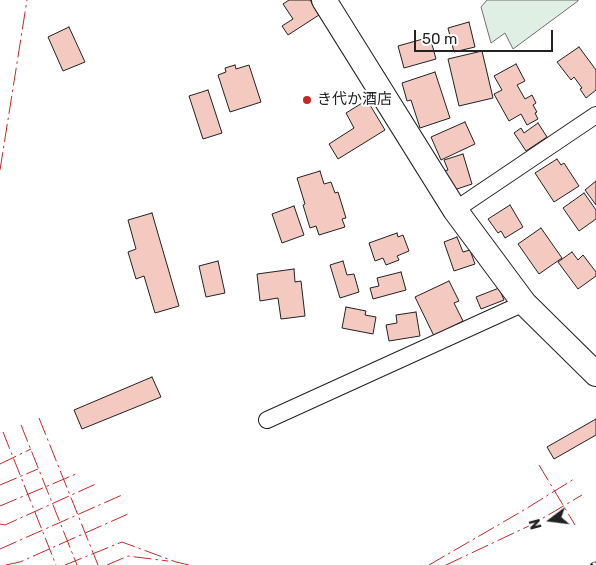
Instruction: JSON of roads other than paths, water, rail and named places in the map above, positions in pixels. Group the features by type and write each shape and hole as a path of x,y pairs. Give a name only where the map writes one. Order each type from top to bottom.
{"street":[{"path":"324,0 455,210 524,303 596,374"},
{"path":"455,210 596,114"},
{"path":"267,420 524,303"}],"place":[{"name":"き代か酒店","path":"307,100"}]}
